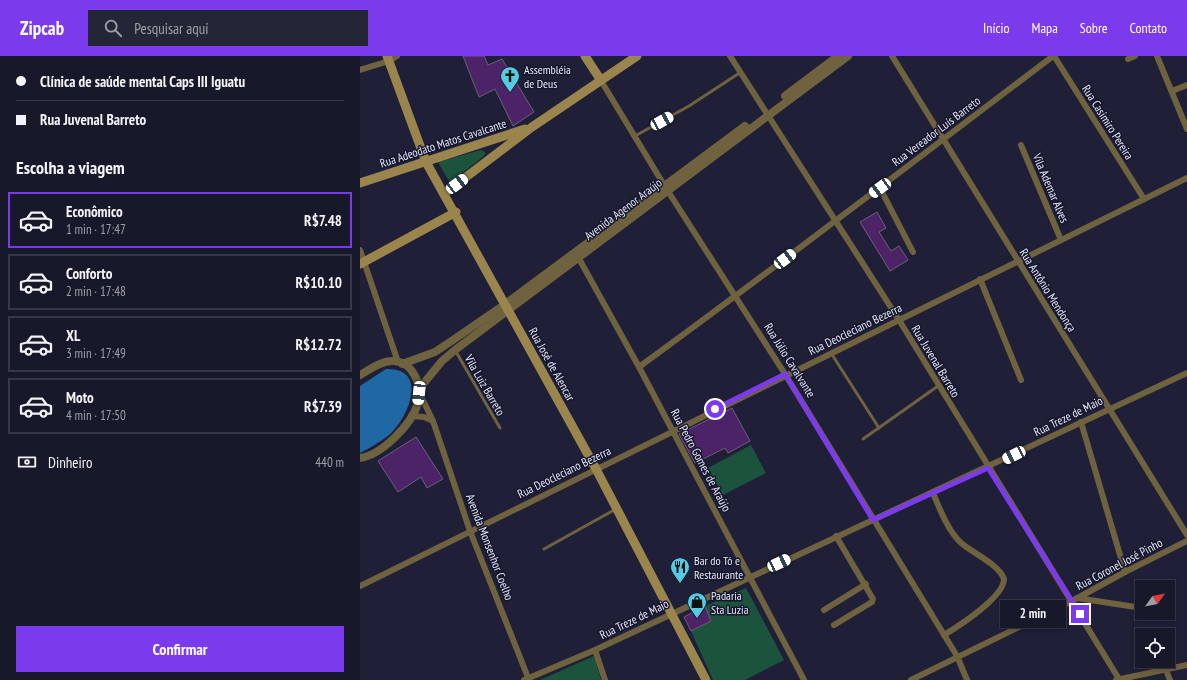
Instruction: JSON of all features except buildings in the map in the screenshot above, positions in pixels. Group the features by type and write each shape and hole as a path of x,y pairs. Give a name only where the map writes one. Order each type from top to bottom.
{"main road":[{"name":"Rua Júlio Cavalvante","path":"585,56 600,79"},
{"name":"Rua Adeodato Matos Cavalcante","path":"445,194 532,127 600,79 637,56"},
{"name":"Rua José de Alencar","path":"388,58 426,162 456,212 506,308 596,469 670,614 706,680"},
{"name":"Rua Adeodato Matos Cavalcante","path":"360,183 532,127"},
{"path":"362,263 456,212"}],"street":[{"path":"360,70 388,58 397,56"},
{"name":"Rua Juvenal Barreto","path":"730,56 834,221 899,320 988,468 1074,600 1117,680"},
{"name":"Avenida Agenor Araújo","path":"766,114 838,56"},
{"name":"Avenida Agenor Araújo","path":"360,458 372,455 392,439 411,416 418,403 419,391 442,361 455,350 506,308 666,188 848,56"},
{"name":"Rua Antônio Mendonça","path":"892,56 944,139 1017,262 1187,535"},
{"name":"Rua Vereador Luís Barreto","path":"639,367 736,296 1054,56"},
{"name":"Rua Casimiro Pereira","path":"1054,56 1144,199"},
{"path":"1128,59 1135,56"},
{"path":"1157,56 1187,129"},
{"name":"Rua Júlio Cavalvante","path":"600,79 666,188 785,374 957,656 967,680"},
{"path":"1172,91 1187,85"},
{"name":"Vila Ademar Alves","path":"1021,145 1061,240"},
{"name":"Rua Deocleciano Bezerra","path":"360,586 785,374 899,320 1187,178"},
{"path":"880,188 913,252"},
{"path":"360,250 362,263 400,363 410,369 414,375 419,391"},
{"name":"Rua Pedro Gomes de Araújo","path":"577,255 639,367 804,680"},
{"path":"980,279 1021,380"},
{"name":"Avenida Agenor Araújo","path":"360,375 383,363 392,361 400,363 435,352 506,308"},
{"name":"Rua Treze de Maio","path":"527,679 595,650 836,536 988,468 1108,409 1187,373"},
{"name":"Avenida Monsenhor Coelho","path":"419,391 433,421 470,531 527,679"},
{"path":"411,416 424,417 433,421"},
{"path":"1081,422 1125,572"},
{"path":"933,493 955,536 966,547 994,566 1001,573 1004,579 999,591 978,612 944,635"},
{"path":"834,626 872,602 872,595 866,584 836,536"},
{"name":"Rua Coronel José Pinho","path":"911,680 957,656 1074,600 1125,572 1187,541"},
{"path":"824,610 866,584"},
{"path":"1074,600 1135,607"},
{"path":"595,650 605,680"},
{"path":"1117,680 1187,665"},
{"path":"1166,670 1170,680"}],"lane":[{"path":"635,136 689,106 740,72"},
{"name":"Vila Luiz Barreto","path":"455,350 500,428"},
{"path":"831,353 879,428"},
{"path":"863,439 938,386"},
{"path":"544,549 616,509"}],"green space":[{"path":"481,150 485,152 485,155 450,183 438,162"},
{"path":"751,445 766,473 723,495 708,468"},
{"path":"746,588 784,660 745,680 713,680 691,631 711,621 705,606"},
{"path":"594,656 601,680 540,680"}],"water":[{"path":"386,369 399,371 407,376 411,385 411,395 408,406 403,417 389,435 360,453 360,386"}],"place":[{"name":"Assembléia de Deus","path":"510,93"},
{"name":"Bar do Tó e Restaurante","path":"680,584"},
{"name":"Padaria Sta Luzia","path":"697,619"}],"route":[{"path":"715,409 785,374 873,520 988,468 1080,614"}]}
